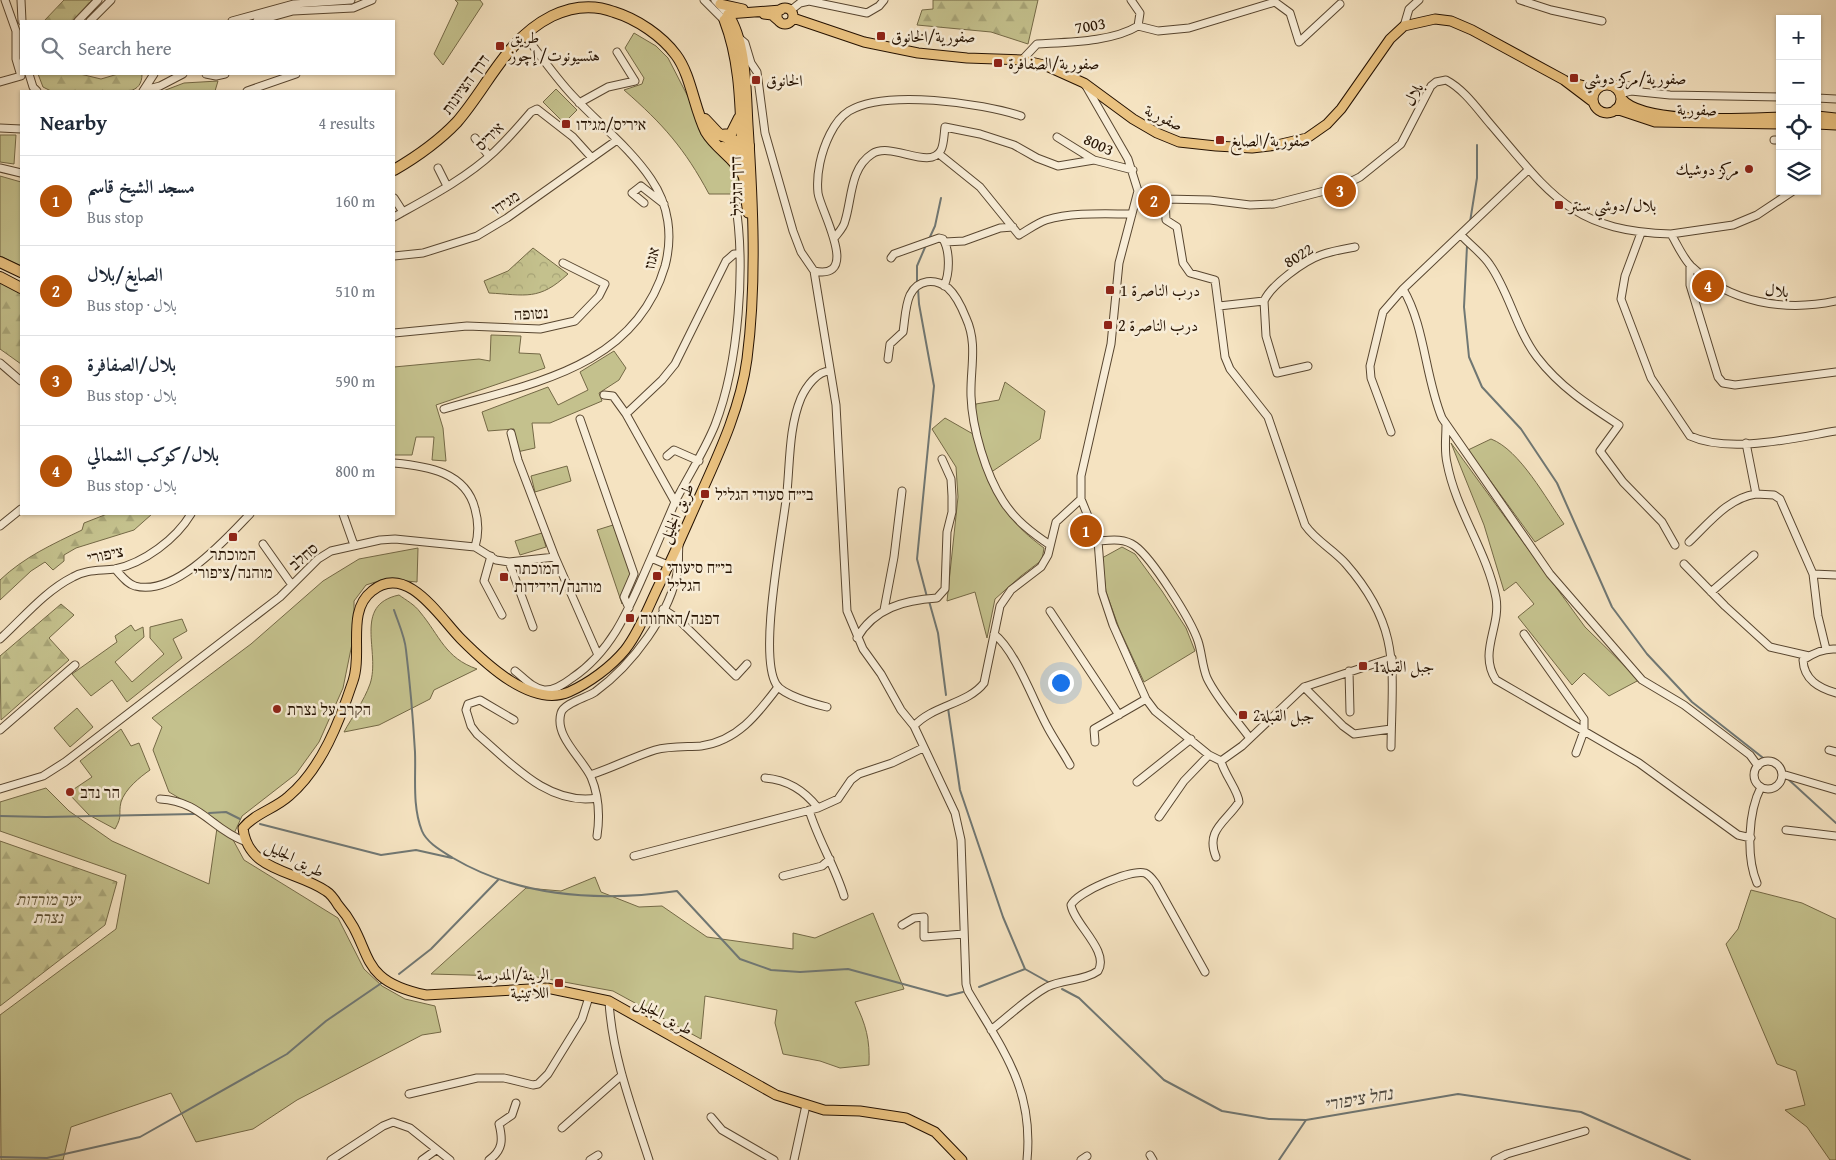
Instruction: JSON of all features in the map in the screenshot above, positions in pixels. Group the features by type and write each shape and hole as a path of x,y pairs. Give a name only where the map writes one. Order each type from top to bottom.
{"highway":[{"name":"דרך הציונות","path":"395,169 429,148 456,122 506,52 524,34 544,20 574,8 585,6 620,14 639,23 675,54 685,69 692,97 709,137"},
{"name":"דרך הציונות","path":"692,97 706,122 720,135 743,147"},
{"path":"720,135 731,134 739,118"},
{"path":"709,137 727,149 743,147"},
{"path":"709,137 733,160 743,175"},
{"path":"0,262 20,272"},
{"path":"0,277 20,287"}],"main road":[{"path":"717,2 752,12 772,14 779,21 788,24 792,14 781,10 752,12 728,18"},
{"path":"779,21 777,16 781,10"},
{"path":"737,34 741,19 752,12"},
{"name":"صفورية","path":"792,14 864,42 918,52 967,58 1022,60 1064,73 1084,83 1133,119 1179,142 1252,148 1277,145 1307,138 1327,124 1341,109 1390,39 1404,26"},
{"name":"דרך הגליל","path":"728,18 737,34 744,68 743,175 751,233"},
{"name":"דרך הגליל","path":"728,18 738,76 739,118 752,200 751,233"},
{"path":"1404,26 1435,19 1452,21 1564,80 1603,112 1616,109 1620,96 1610,86 1597,89 1564,80"},
{"path":"1593,102 1597,89"},
{"name":"صفورية","path":"1620,96 1635,109 1672,116 1776,117"},
{"name":"صفورية","path":"1616,109 1655,122 1776,124"},
{"path":"1821,116 1836,118"},
{"path":"1821,124 1836,125"},
{"name":"طريق الجليل","path":"751,233 753,270 750,329 740,392 727,432 679,542 625,650 593,678 572,691 555,695 538,694 503,676 462,640 422,595 392,582 370,592 362,603 357,623 355,676 340,716 324,749 305,779 291,795 276,806 250,820 243,828 244,841 256,858 327,891 348,916 372,969 385,980 408,991 426,995 547,988 609,1001 776,1095 824,1110 860,1111 906,1118 934,1132 962,1160"}],"street":[{"path":"5,0 16,32 16,59 20,73"},
{"path":"20,0 22,20"},
{"path":"79,20 98,0"},
{"path":"91,20 111,0"},
{"path":"236,20 294,4 351,0"},
{"path":"261,20 293,11 353,8 372,0"},
{"path":"704,0 728,18"},
{"path":"792,14 800,3 809,1 867,13 879,6 884,0"},
{"path":"1131,0 1140,13 1138,26 1158,31 1189,28 1275,2 1290,13 1299,42 1340,4"},
{"path":"1404,26 1409,9 1418,0"},
{"path":"1520,0 1551,10 1602,21"},
{"path":"717,2 728,18"},
{"name":"7003","path":"1022,60 1037,44 1078,42 1119,34 1138,26"},
{"name":"אגוז","path":"444,409 563,372 594,357 622,335 638,318 662,275 669,252 670,230 664,204 652,180 617,140 579,103 524,34"},
{"path":"737,34 745,43 751,63 757,72 765,133 792,231 801,252 814,271 836,404 846,560 846,603 857,638 881,674 901,710 914,726 955,813 961,840 968,991 1013,1067 1020,1086 1028,1130 1027,1160"},
{"path":"579,103 608,88 635,81 617,52"},
{"path":"0,82 25,75"},
{"path":"29,75 33,87 36,90"},
{"path":"144,90 153,75"},
{"path":"146,90 160,86 180,75"},
{"path":"251,90 293,75"},
{"name":"بلال","path":"1138,191 1165,199 1210,200 1258,205 1274,204 1340,187 1360,177 1401,144 1432,86 1441,80 1461,90 1528,170 1554,196 1581,215 1601,223 1641,233 1671,234 1690,265 1714,283 1751,301 1772,306 1805,306 1836,301"},
{"path":"1084,83 1133,170 1138,191 1119,263 1111,344 1081,476 1081,499 1098,541 1102,592 1113,625 1146,698 1155,711 1209,755 1221,761 1224,773 1239,798 1236,806 1213,836 1212,845 1216,857"},
{"path":"1610,86 1622,84 1644,92"},
{"path":"1620,96 1631,91 1670,95 1776,97"},
{"path":"1821,98 1836,99"},
{"path":"814,271 822,273 832,269 836,262 835,238 818,196 817,178 829,134 848,111 870,102 927,99 1021,116"},
{"name":"איריס","path":"395,216 447,186 490,156 531,112 537,109 565,131 592,158"},
{"path":"0,128 20,129"},
{"path":"835,238 845,221 851,190 858,172 870,155 884,150 929,158 938,154 942,149 945,128 980,134 1014,145 1037,158 1058,166 1094,160"},
{"name":"8003","path":"1057,137 1094,160 1133,170"},
{"path":"475,138 490,156"},
{"name":"מגידו","path":"395,256 423,253 477,236 507,218 617,140"},
{"path":"938,154 980,187 1019,235 1045,221 1059,218 1092,214 1132,214"},
{"path":"0,168 20,173"},
{"path":"438,168 447,186"},
{"path":"1391,432 1371,378 1370,366 1383,312 1403,289 1528,170"},
{"path":"644,204 632,193 641,186 664,204"},
{"path":"1671,234 1733,225 1757,214 1787,195"},
{"path":"1165,199 1166,220 1177,227 1183,264 1190,273 1215,280 1225,357 1230,369 1268,417 1305,525 1312,535 1345,562 1366,588 1383,622 1392,658 1394,681 1391,747"},
{"path":"395,200 403,212"},
{"path":"515,671 530,684 542,690 550,690 579,673 598,655 620,628 676,502 716,423 732,366 738,310 739,254 735,200"},
{"path":"891,258 894,254 939,238 945,242 964,242 1000,228 1012,227"},
{"path":"1641,233 1625,276 1621,299 1651,378 1690,436 1700,440 1720,443 1746,443 1836,431"},
{"path":"1461,235 1490,265 1520,328 1536,356 1558,381 1577,398 1619,425 1600,451 1623,482 1662,522 1675,545"},
{"path":"944,286 948,272 945,242"},
{"name":"8022","path":"1264,301 1279,283 1308,262 1321,255 1355,247"},
{"path":"626,414 662,380 675,364 726,261 734,254 739,254"},
{"name":"נטופה","path":"395,333 467,326 540,329 575,321 599,296 605,284 562,263"},
{"path":"1690,265 1690,285 1718,376 1723,383 1734,385 1836,372"},
{"path":"888,359 890,344 900,337 903,332 907,302 911,293 920,284 927,281 949,289 958,301 973,338 971,397 982,454 1003,501 1032,533 1050,545"},
{"path":"1403,289 1414,314 1432,394 1446,425 1550,574 1642,680 1684,705 1750,755 1758,766"},
{"path":"1219,306 1264,301 1266,336 1277,373 1308,366"},
{"path":"0,363 20,380"},
{"path":"827,707 808,702 778,687 772,675 770,642 790,448 796,411 802,396 817,376 830,370"},
{"path":"604,395 612,396 626,414 676,502"},
{"path":"580,419 634,574 624,597 629,608"},
{"path":"1446,425 1445,451 1448,470 1461,510 1482,553 1496,599 1496,612 1489,646 1488,663 1491,673 1501,685 1584,730 1639,763 1738,835 1751,838"},
{"path":"511,433 518,460 555,557 598,655"},
{"path":"1746,443 1756,494"},
{"path":"666,456 674,450 698,461"},
{"path":"857,638 870,619 884,610 912,600 937,598 945,589 947,532 952,512 952,496 951,479 942,459"},
{"path":"395,463 416,465 445,472 457,480 467,491 474,504 479,521 478,538 475,547"},
{"path":"884,610 894,557 902,492"},
{"path":"1689,542 1731,502 1744,495 1774,495 1780,499 1813,574 1818,616 1826,649"},
{"path":"914,726 926,716 982,686 986,679 1000,606 1004,598 1011,590 1041,567 1048,554 1056,522 1081,499"},
{"path":"0,526 20,510"},
{"name":"ציפורי","path":"0,639 62,584 90,570 115,569 146,556 167,542 190,515"},
{"path":"115,569 135,586 146,587 169,581 205,560 249,515"},
{"path":"343,515 354,545"},
{"name":"סחלב","path":"0,789 31,781 53,771 280,597 324,554 354,545 395,539 475,547 496,560 509,562 555,557"},
{"path":"1098,541 1114,540 1126,542 1144,554 1187,615 1198,641 1207,677 1214,690 1249,737"},
{"path":"597,836 599,822 597,798 590,775 562,730 560,716 562,711 595,692 630,662 638,652 663,609 678,568 679,542"},
{"path":"263,544 292,584"},
{"path":"1711,592 1754,555"},
{"path":"491,556 484,581 502,615"},
{"path":"651,558 668,566"},
{"path":"509,562 533,628"},
{"path":"1684,564 1770,647 1809,656"},
{"path":"1813,574 1836,575"},
{"path":"663,609 678,619 736,676 747,664"},
{"path":"1050,612 1119,715"},
{"path":"994,634 1006,646 1070,765"},
{"path":"1524,634 1584,719 1584,730 1576,753"},
{"path":"1836,649 1826,649 1803,660 1808,677 1816,686 1836,693"},
{"path":"1221,761 1242,746 1249,737 1304,687 1392,658"},
{"path":"0,730 75,664"},
{"path":"1349,671 1350,712"},
{"path":"590,775 614,768 656,750 702,746 728,738 749,722 778,687"},
{"path":"1304,687 1343,726 1354,734 1391,729"},
{"path":"1095,742 1094,729 1146,698"},
{"path":"514,720 480,700 468,704 466,710 471,726 478,734 544,789 566,797 597,798"},
{"path":"1137,782 1191,739"},
{"path":"634,856 818,808 838,799 851,780 859,774 892,763 923,748"},
{"path":"1159,817 1184,782 1209,755"},
{"path":"1782,774 1777,786 1770,789 1761,787 1755,780 1755,770 1758,766 1772,762 1777,765 1782,774 1836,790"},
{"path":"765,778 782,780 791,784 808,797 818,808"},
{"path":"1757,883 1753,874 1751,838 1753,812 1761,787"},
{"path":"160,800 176,800 183,803 222,827 232,836 244,841"},
{"path":"809,810 819,839 830,859 844,896"},
{"path":"1786,830 1836,836"},
{"path":"784,876 822,866 830,859"},
{"path":"991,1030 1046,988 1057,982 1087,976 1098,971 1101,963 1097,950 1072,910 1071,905 1073,901 1092,889 1136,874 1144,873 1156,884 1205,972"},
{"path":"902,925 914,918 924,917 924,937 964,934"},
{"path":"409,1094 478,1078 504,1078 533,1085 538,1084 548,1074 582,1019 590,997"},
{"path":"609,1001 610,1027 622,1075 648,1160"},
{"path":"562,1128 622,1075"},
{"path":"489,1160 496,1154 502,1144 499,1124 512,1115 516,1103"},
{"path":"794,1160 806,1105"},
{"path":"712,1117 722,1130 774,1160"},
{"path":"331,1160 383,1126 393,1122 410,1128 450,1160"},
{"path":"1496,1160 1507,1154 1585,1131"},
{"path":"422,1160 436,1150"},
{"path":"590,1160 598,1155"}],"green space":[{"path":"64,0 92,0 73,20 45,20"},
{"path":"455,0 480,0 483,4 443,65 434,54 458,3"},
{"path":"933,0 1038,0 1028,44 991,32 917,25 922,10 933,9"},
{"path":"634,33 656,46 668,58 699,118 737,170 741,194 709,194 682,150 662,126 624,90 642,84 644,78 625,48"},
{"path":"38,75 84,75 101,79 115,75 142,75 139,86 132,90 49,90 43,87"},
{"path":"218,81 215,90 166,90 184,83"},
{"path":"556,89 577,110 564,123 543,102"},
{"path":"0,135 16,135 14,164 0,162"},
{"path":"0,176 20,182 20,266 0,256"},
{"path":"533,248 568,274 549,289 532,294 489,293 484,281 508,271"},
{"path":"0,282 20,292 20,363 0,349"},
{"path":"491,335 521,336 519,353 540,354 545,368 436,405 443,428 446,461 432,460 434,437 416,437 412,455 395,455 395,367 479,359 490,361"},
{"path":"614,351 626,368 619,380 599,393 602,401 550,423 532,423 535,448 517,452 514,429 488,431 482,412 548,387 558,405 588,390 580,372"},
{"path":"1005,382 1045,411 1040,439 987,475 998,498 1010,516 1024,532 1044,548 1042,560 995,599 987,638 975,592 947,601 958,497 956,467 932,429 945,418 973,434 976,404 999,400"},
{"path":"1491,439 1512,453 1522,464 1564,524 1535,542 1468,450"},
{"path":"1451,443 1585,627 1639,680 1609,696 1584,673 1572,685 1518,617 1534,604 1516,582 1504,591 1484,525"},
{"path":"567,466 571,481 535,492 531,476"},
{"path":"104,515 151,515 134,530 76,548 64,555 64,561 53,570 45,562 31,571 0,600 0,580 19,564 60,540 82,530 84,523"},
{"path":"613,525 634,580 622,604 597,530"},
{"path":"542,533 546,547 520,555 515,541"},
{"path":"1122,547 1135,554 1162,591 1186,628 1195,651 1144,682 1119,628 1106,592 1102,558"},
{"path":"418,548 417,582 385,579 366,585 354,601 354,634 343,688 319,742 296,774 242,816 232,838 244,860 338,918 364,969 382,986 405,999 435,1006 441,1032 422,1035 297,1100 253,1129 196,1142 171,1093 71,1127 63,1160 1,1160 0,1015 116,929 126,875 0,831 0,802 46,788 69,811 112,841 209,884 218,821 169,792 153,750 162,727 152,718 251,644 323,581 359,559"},
{"path":"399,595 418,609 444,645 457,659 477,669 434,690 430,699 379,725 344,732 370,684 373,658 371,631 372,619 376,609 385,600"},
{"path":"61,604 74,615 49,638 69,660 1,720 0,656"},
{"path":"182,619 187,631 173,639 182,658 127,702 112,680 91,696 72,674 117,642 115,636 131,625 135,631 143,627 144,637 115,662 132,682 164,654 150,638 150,627"},
{"path":"77,708 93,727 70,747 54,728"},
{"path":"121,729 131,746 139,743 150,770 133,784 123,797 119,821 115,829 89,815 68,793 92,777 80,761"},
{"name":"יער מורדות נצרת","path":"0,841 117,882 105,925 0,1006"},
{"path":"595,877 601,892 639,907 662,906 707,937 793,949 793,933 815,938 873,913 904,989 855,1002 866,1032 869,1047 869,1065 840,1068 820,1061 783,1054 775,1023 777,1010 705,996 701,1039 613,991 537,977 431,974 526,888 561,891"},
{"path":"1751,890 1802,903 1836,919 1836,1160 1830,1160 1807,1127 1785,1110 1805,1105 1796,1071 1777,1064 1726,944 1738,929"}],"waterway":[{"path":"1470,222 1477,178 1477,145"},
{"path":"929,239 935,226 941,198"},
{"path":"917,283 917,266 926,245"},
{"path":"1467,246 1464,307 1469,357 1482,387 1521,429 1557,483 1612,607 1647,654 1692,702 1781,772"},
{"path":"918,288 919,304 934,386 917,559 927,597"},
{"path":"929,601 938,633 946,695"},
{"path":"394,610 404,640 407,662 414,739 417,812 424,835 440,850 479,871 506,882 533,889 590,896 619,896 677,891 740,959 771,970 800,972 848,969 947,996 963,992"},
{"path":"948,708 960,790 1003,917 1025,969 1050,983"},
{"path":"1788,779 1836,823"},
{"path":"209,813 226,812 240,819"},
{"path":"0,816 194,814"},
{"path":"260,824 381,855 416,850 452,858"},
{"path":"399,974 431,949 498,880"},
{"path":"979,987 1025,969"},
{"path":"0,1157 47,1158 140,1137 287,1054 326,1021 383,982"},
{"name":"נחל ציפורי","path":"1062,989 1079,998 1164,1080 1222,1111 1269,1119 1306,1120 1458,1094 1581,1112 1690,1160"},
{"path":"1279,1160 1306,1120"}],"place":[{"name":"صفورية/الخانوق","path":"881,36"},
{"name":"طريق هتسيونوت/ إچوز","path":"500,46"},
{"name":"صفورية/الصفافرة","path":"998,63"},
{"name":"صفورية/مركز دوشي","path":"1574,78"},
{"name":"الخانوق","path":"756,80"},
{"name":"איריס/מגידו","path":"566,124"},
{"name":"صفورية/الصايغ","path":"1220,140"},
{"name":"مركز دوشيك","path":"1749,169"},
{"name":"بلال/الصفافرة","path":"1340,191"},
{"name":"الصايغ/بلال","path":"1154,201"},
{"name":"بلال/دوشي سنتر","path":"1559,205"},
{"name":"بلال/كوكب الشمالي","path":"1708,286"},
{"name":"درب الناصرة 1","path":"1110,290"},
{"name":"درب الناصرة 2","path":"1108,325"},
{"name":"בי״ח סעודי הגליל","path":"705,494"},
{"name":"مسجد الشيخ قاسم","path":"1086,531"},
{"name":"המוכתר מוהנה/ציפורי","path":"233,537"},
{"name":"בי״ח סיעודי הגליל","path":"657,576"},
{"name":"המוכתר מוהנה/הידידות","path":"504,577"},
{"name":"דפנה/האחווה","path":"630,618"},
{"name":"جبل القبلة1","path":"1363,666"},
{"name":"הקרב על נצרת","path":"277,709"},
{"name":"جبل القبلة2","path":"1243,715"},
{"name":"הר נדב","path":"70,792"},
{"name":"الرينة/المدرسة اللاتينية","path":"559,983"}]}
